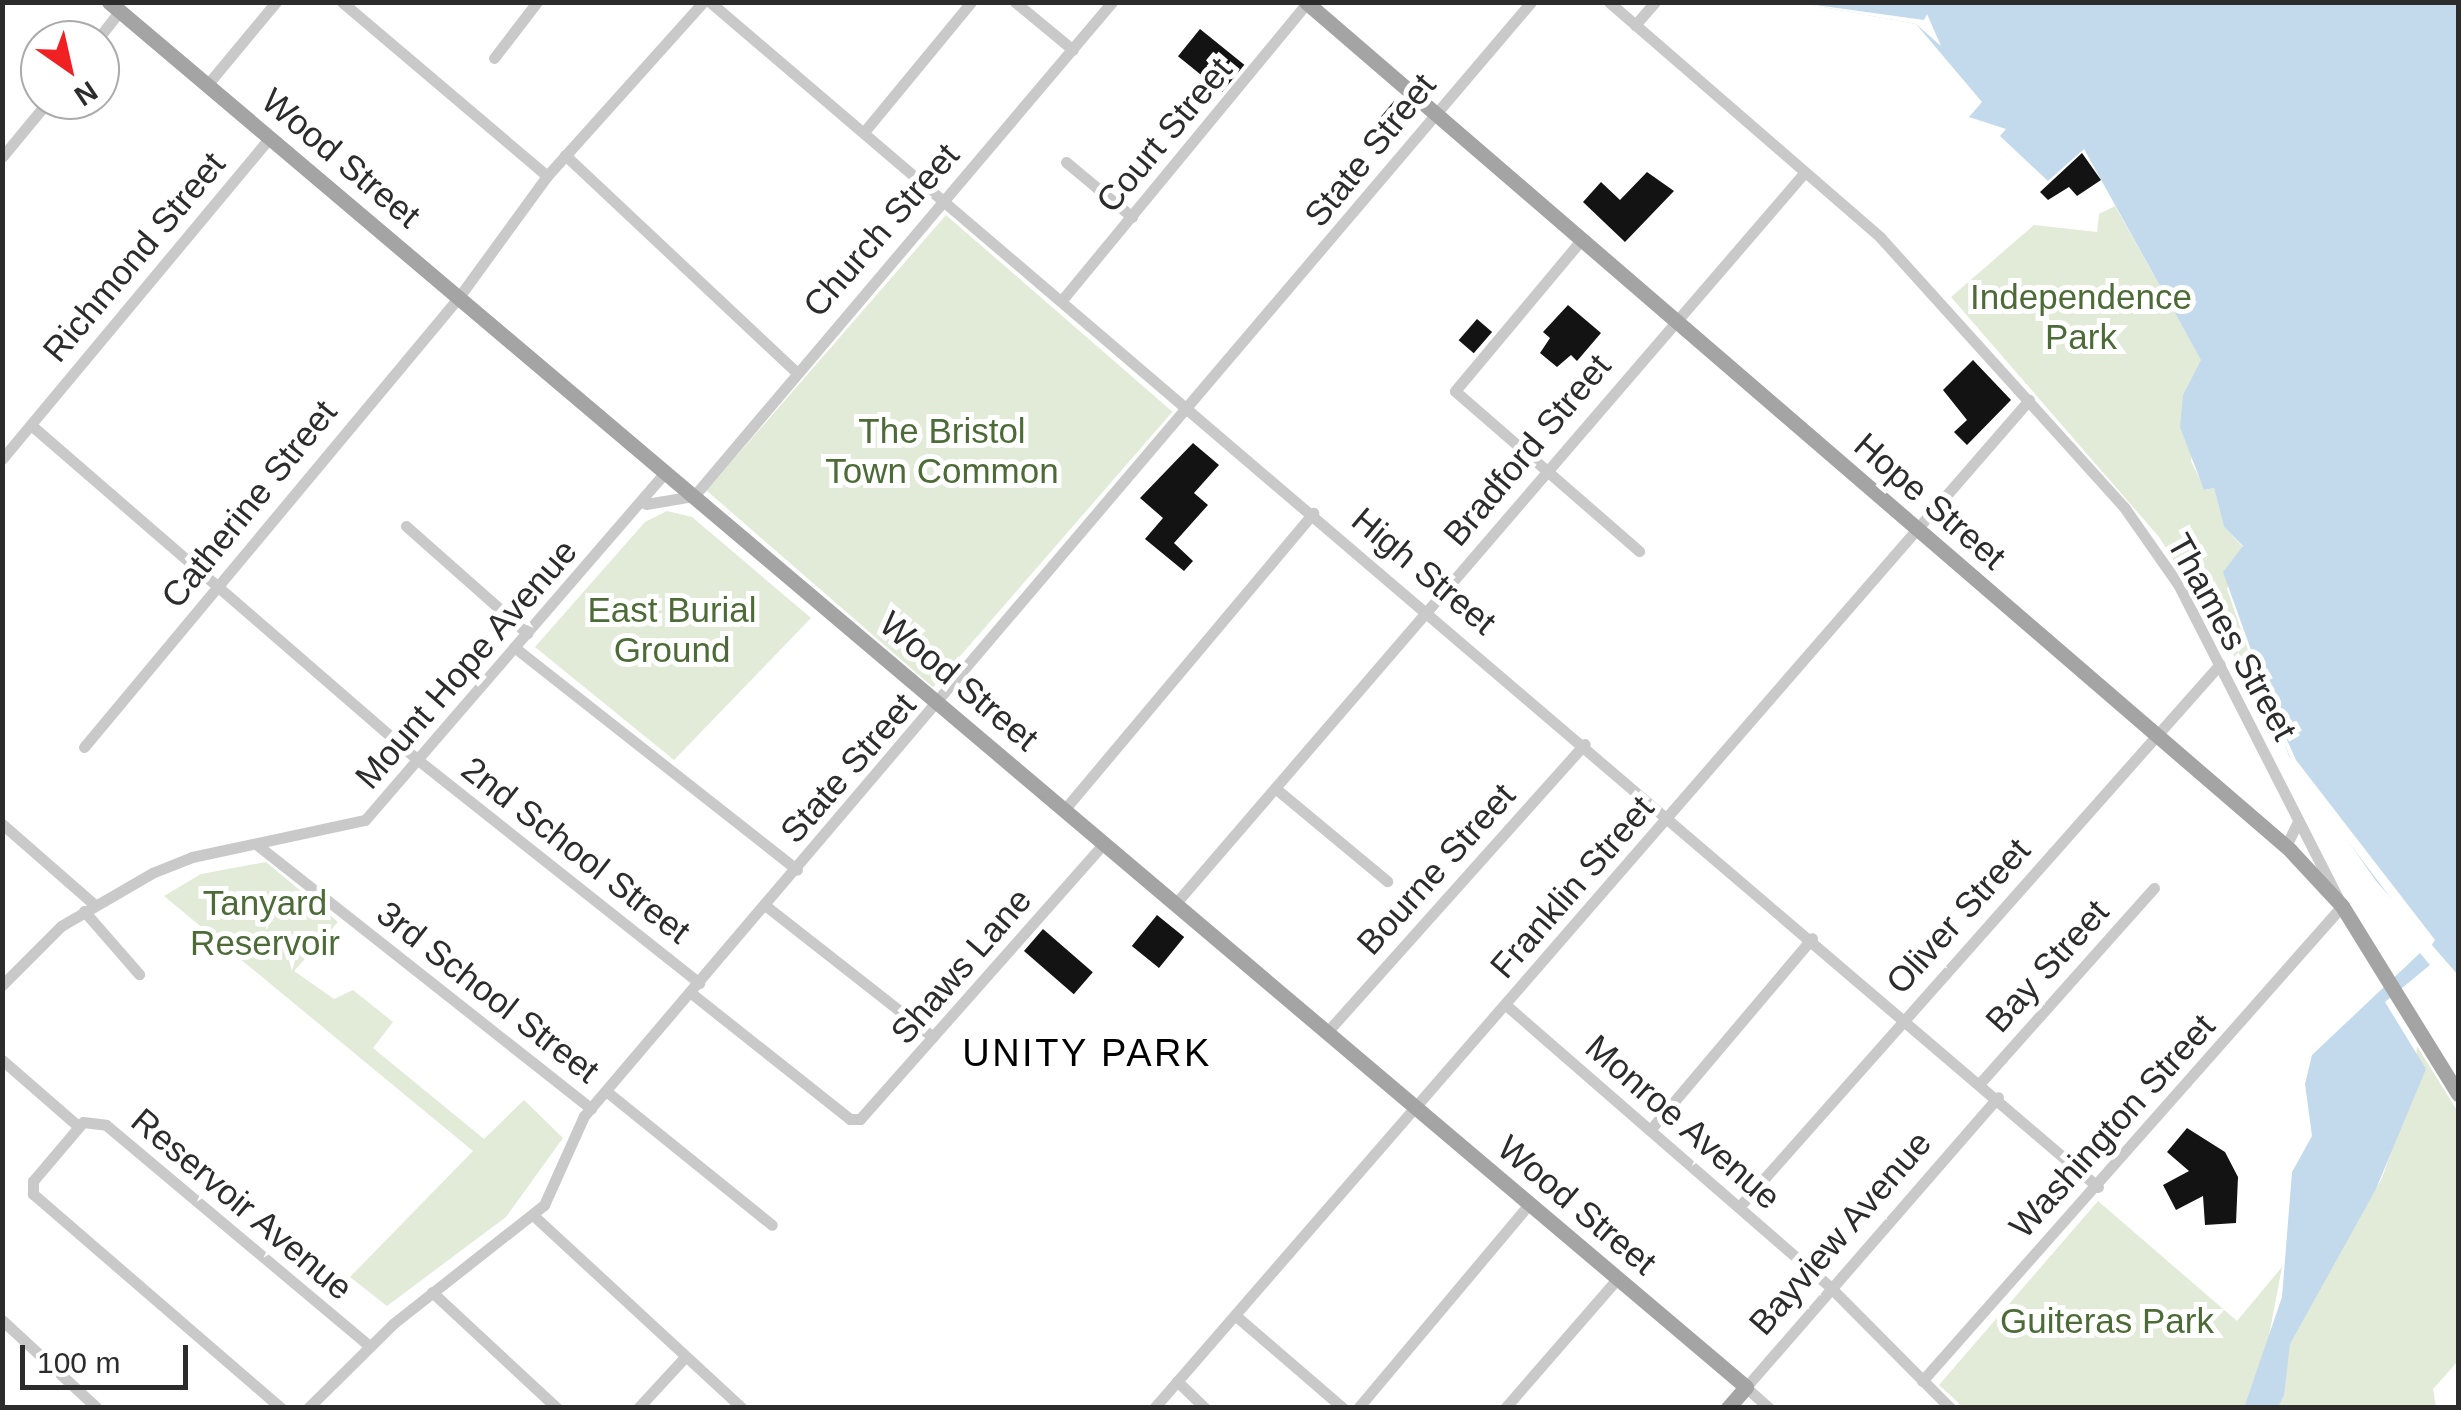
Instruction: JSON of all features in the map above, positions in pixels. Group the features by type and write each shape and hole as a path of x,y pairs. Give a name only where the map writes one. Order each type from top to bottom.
{"main road":[{"name":"Hope Street","path":"1307,3 2286,846 2342,906 2458,1094"},
{"name":"Wood Street","path":"115,7 1746,1387"},
{"name":"Bayview Avenue","path":"1728,1408 1746,1387"}],"street":[{"path":"208,85 276,2"},
{"path":"342,2 548,176"},
{"path":"494,58 537,2"},
{"name":"Catherine Street","path":"84,746 459,297 564,156 706,2"},
{"name":"High Street","path":"706,2 1906,1016 2098,1186"},
{"path":"864,132 971,2"},
{"path":"1015,2 1073,50"},
{"name":"Church Street","path":"694,496 795,370 1112,2"},
{"name":"State Street","path":"308,1408 368,1345 534,1216 553,1193 591,1108 940,704 1531,2"},
{"name":"Thames Street","path":"1609,2 1916,273 2154,546 2220,664 2342,906"},
{"path":"1635,25 1655,2"},
{"name":"Court Street","path":"1062,300 1307,3"},
{"path":"2,157 32,120"},
{"name":"Richmond Street","path":"2,459 270,137"},
{"path":"564,156 795,370"},
{"path":"1066,162 1132,217"},
{"name":"Bradford Street","path":"1176,903 1805,172"},
{"path":"1582,238 1455,390 1638,551"},
{"name":"Franklin Street","path":"1154,1408 1419,1110 2029,400"},
{"name":"2nd School Street","path":"31,425 418,760 856,1120"},
{"name":"Mount Hope Avenue","path":"2,985 45,938 90,908 183,860 359,824 642,506 665,472"},
{"path":"642,506 694,496"},
{"path":"1064,810 1313,513"},
{"path":"406,526 527,634"},
{"path":"514,647 797,870"},
{"name":"Oliver Street","path":"1739,1207 2220,664"},
{"name":"Bourne Street","path":"1328,1031 1584,744"},
{"path":"1275,788 1387,882"},
{"path":"2286,846 2298,821"},
{"path":"2,824 90,908 140,974"},
{"name":"Shaws Lane","path":"856,1120 1104,843"},
{"name":"3rd School Street","path":"256,844 591,1108"},
{"name":"Bay Street","path":"1981,1082 2154,888"},
{"path":"766,906 934,1037"},
{"name":"Washington Street","path":"1922,1381 2342,906"},
{"path":"1650,1130 1812,938"},
{"name":"Monroe Avenue","path":"1507,1006 1831,1288 1950,1408"},
{"path":"2,1060 78,1126 31,1190 281,1408"},
{"path":"606,1091 772,1225"},
{"name":"Bayview Avenue","path":"1746,1387 1998,1097"},
{"name":"Reservoir Avenue","path":"78,1126 88,1119 106,1125 368,1345"},
{"path":"1358,1408 1529,1204"},
{"path":"534,1216 742,1408"},
{"path":"1505,1408 1618,1278"},
{"path":"432,1292 557,1408"},
{"path":"1236,1316 1343,1408"},
{"path":"2,1320 97,1408"},
{"path":"638,1408 685,1357"},
{"path":"1177,1381 1205,1408"},
{"name":"Wood Street","path":"1746,1387 1769,1408"}],"green space":[{"name":"Independence Park","path":"2115,206 2202,361 2191,461 2205,490 2214,488 2224,527 2243,547 2227,589 2250,656 2236,659 2159,537 1951,297 2034,225 2097,232 2099,214"},
{"name":"The Bristol Town Common","path":"946,215 1172,412 933,687 707,490"},
{"name":"East Burial Ground","path":"667,511 692,517 811,618 674,760 535,647 645,522"},
{"name":"Tanyard Reservoir","path":"266,862 338,922 294,971 334,999 353,990 393,1022 373,1048 484,1139 524,1100 563,1138 506,1217 387,1306 350,1277 473,1151 164,896 201,874"},
{"path":"2417,1046 2458,1112 2458,1361 2433,1389 2436,1407 2274,1408 2279,1358 2382,1178 2414,1087"},
{"name":"Guiteras Park","path":"2098,1201 2237,1321 2282,1267 2260,1383 2245,1408 1963,1407 1939,1385"}],"water":[{"path":"1801,3 2458,3 2458,975 2376,881 2289,756 2223,572 2243,546 2224,527 2214,488 2204,490 2180,427 2183,395 2201,360 2084,149 2048,181 2000,136 2006,129 1969,117 1982,102 1916,24"},
{"path":"2420,953 2430,965 2385,1002 2426,1069 2376,1189 2290,1344 2284,1395 2278,1407 2244,1408 2282,1297 2292,1172 2312,1136 2305,1084 2312,1055"}],"pier":[{"path":"1801,3 1924,20 1927,14 1941,46 1916,24"},
{"path":"2250,658 2296,760 2435,940 2429,949 2296,772"}],"building":[{"path":"1200,29 1244,65 1222,92 1178,56"},
{"path":"1394,101 1412,116 1392,139 1375,124"},
{"path":"2082,153 2101,180 2077,196 2069,187 2048,200 2040,192"},
{"path":"1647,172 1674,191 1625,242 1583,202 1601,182 1620,200"},
{"path":"1568,305 1601,333 1577,361 1571,355 1557,367 1540,353 1550,338 1543,332"},
{"path":"1477,319 1492,332 1474,353 1459,340"},
{"path":"1973,360 2011,400 1967,445 1954,432 1967,420 1943,390"},
{"path":"1193,443 1219,465 1194,493 1208,505 1174,543 1193,561 1184,571 1145,539 1163,518 1140,498"},
{"path":"1157,915 1184,937 1159,968 1132,946"},
{"path":"1043,929 1093,972 1074,994 1024,951"},
{"path":"2187,1128 2225,1152 2238,1177 2236,1223 2205,1225 2203,1196 2176,1210 2163,1185 2189,1171 2167,1152"}],"district":[{"name":"UNITY PARK","path":"1087,1054"}]}
